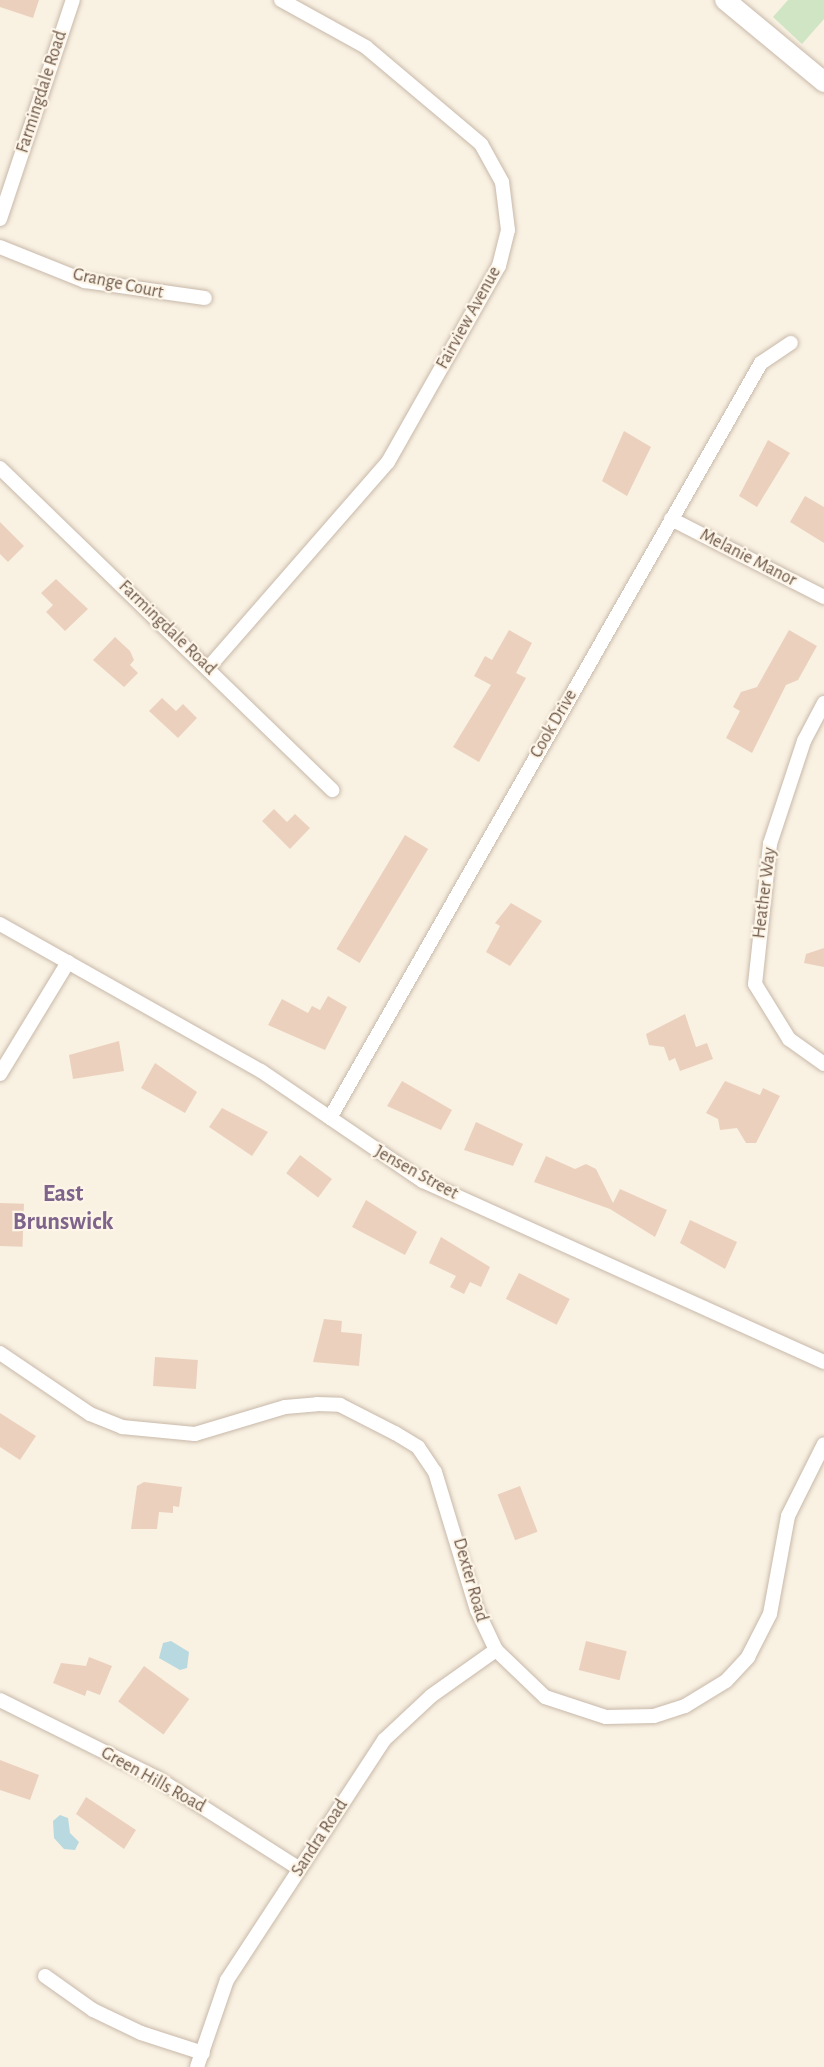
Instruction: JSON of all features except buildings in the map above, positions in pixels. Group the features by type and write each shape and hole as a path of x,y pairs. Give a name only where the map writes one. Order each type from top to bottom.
{"main road":[{"path":"725,0 824,82"}],"street":[{"name":"Farmingdale Road","path":"0,219 73,0"},
{"name":"Fairview Avenue","path":"209,667 388,462 499,266 508,230 502,182 481,144 366,47 281,0"},
{"name":"Grange Court","path":"0,247 85,280 205,298"},
{"name":"Cook Drive","path":"330,1118 761,363 791,343"},
{"name":"Farmingdale Road","path":"0,468 209,667 332,790"},
{"name":"Melanie Manor","path":"671,519 824,597"},
{"name":"Heather Way","path":"824,703 804,741 770,844 755,984 789,1039 824,1064"},
{"name":"Jensen Street","path":"0,924 261,1071 423,1181 824,1362"},
{"path":"0,1074 68,962"},
{"name":"Dexter Road","path":"0,1353 90,1414 122,1427 195,1434 285,1407 317,1404 340,1405 395,1433 418,1448 435,1472 477,1610 496,1650 532,1688 590,1715 654,1716 706,1695 737,1670 764,1630 788,1516 824,1444"},
{"name":"Sandra Road","path":"197,2067 227,1980 384,1740 431,1696 496,1650"},
{"name":"Green Hills Road","path":"0,1700 157,1778 300,1869"},
{"path":"45,1976 102,2015 203,2053"}],"green space":[{"path":"788,0 824,0 824,19 802,44 773,17"}],"water":[{"path":"171,1641 189,1652 187,1668 180,1670 159,1658 163,1643"},
{"path":"60,1815 68,1818 70,1833 79,1842 75,1850 64,1849 54,1838 53,1821"}],"district":[{"name":"East Brunswick","path":"63,1209"}]}
